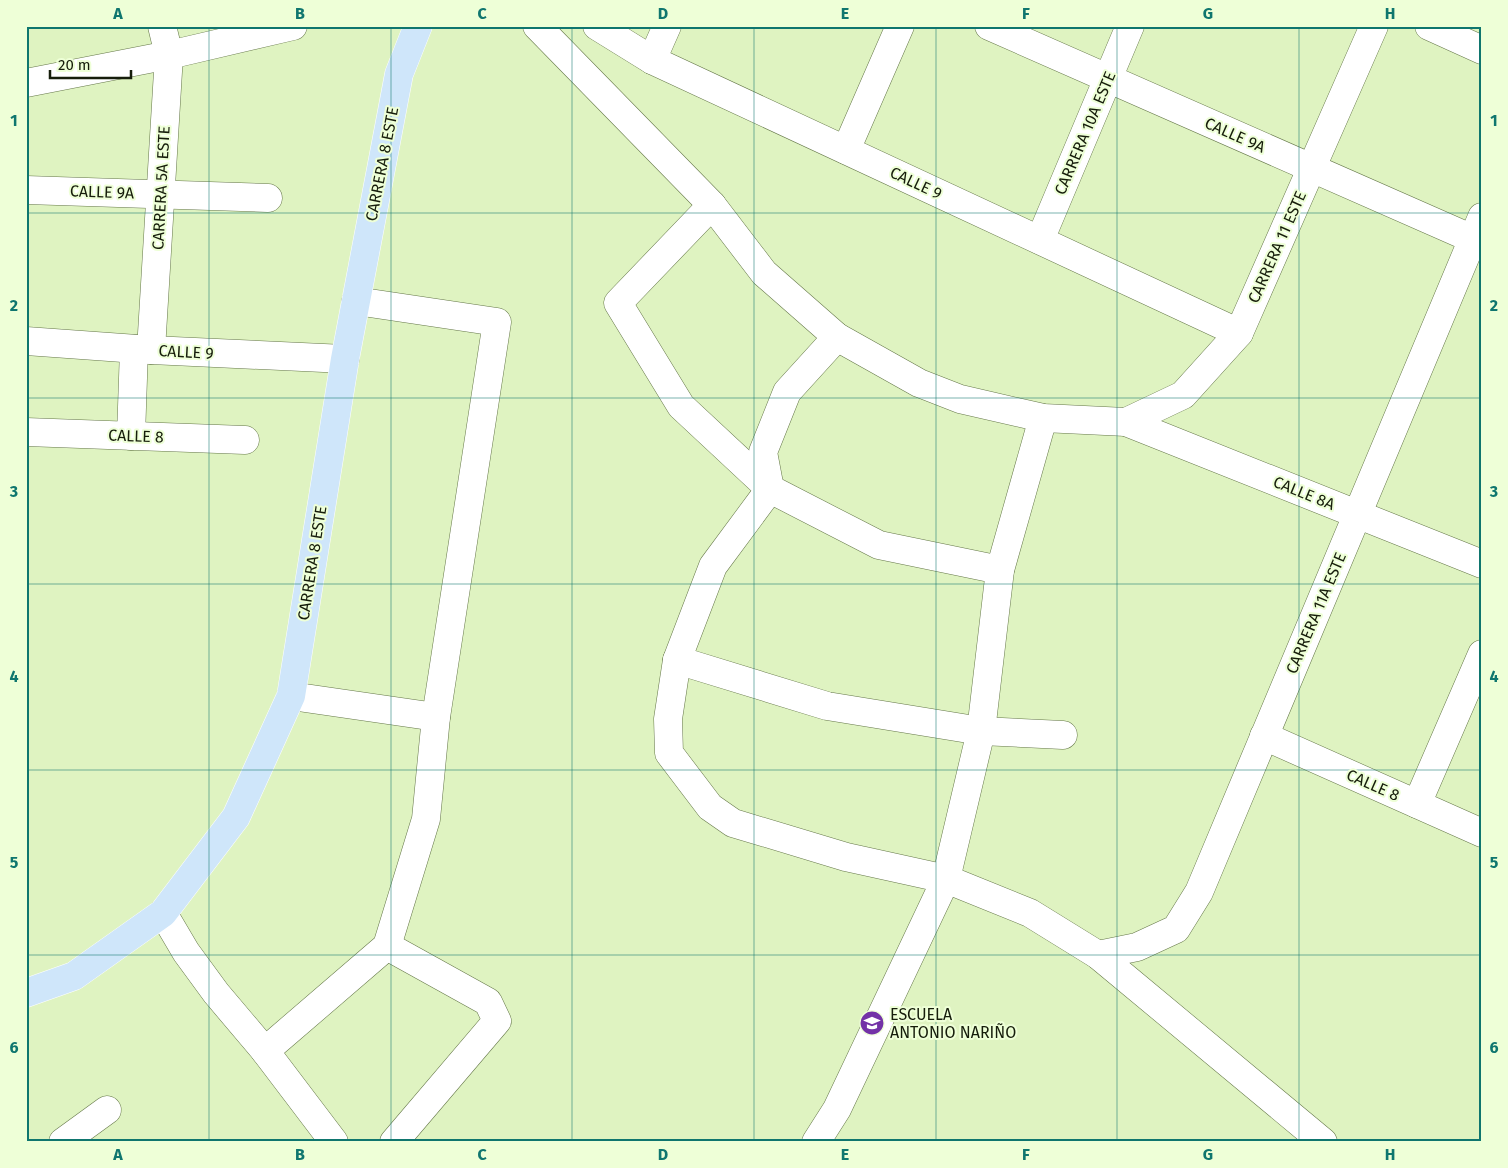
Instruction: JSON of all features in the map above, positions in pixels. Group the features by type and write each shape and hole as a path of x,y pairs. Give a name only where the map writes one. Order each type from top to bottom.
{"main road":[{"name":"CARRERA 8 ESTE","path":"26,993 74,976 163,913 236,817 291,696 345,359 398,74 418,26"}],"street":[{"name":"CARRERA 5A ESTE","path":"131,436 162,194 169,55 162,26"},
{"path":"26,82 169,55 293,26"},
{"path":"537,26 712,205 764,273 837,337 919,383 960,399 1043,418 1126,422"},
{"name":"CALLE 9","path":"596,26 652,60 1239,333"},
{"path":"652,60 668,26"},
{"path":"846,150 900,26"},
{"name":"CALLE 9A","path":"989,26 1313,169 1479,233"},
{"name":"CARRERA 10A ESTE","path":"1040,240 1130,26"},
{"name":"CARRERA 11 ESTE","path":"1126,422 1183,395 1239,333 1313,169 1374,26"},
{"path":"1429,26 1482,50"},
{"name":"CALLE 9A","path":"26,190 268,198"},
{"path":"712,205 618,303 681,406 770,489 879,545 1000,570"},
{"name":"CARRERA 11A ESTE","path":"1098,955 1137,946 1176,929 1199,892 1357,514 1479,233"},
{"path":"265,1051 387,946 426,819 436,717 496,322 356,301"},
{"path":"837,337 787,392 763,452 770,489 713,566 677,660 668,718 670,753 710,807 733,823 846,857 946,879 1030,913 1098,955 1323,1142"},
{"name":"CALLE 9","path":"26,341 345,359"},
{"path":"816,1142 837,1109 946,879 982,731 1000,570 1043,418"},
{"name":"CALLE 8A","path":"1126,422 1482,564"},
{"name":"CALLE 8","path":"26,432 246,440"},
{"path":"1417,804 1482,654"},
{"path":"677,660 827,706 982,731 1063,735"},
{"path":"291,696 436,717"},
{"name":"CALLE 8","path":"1264,736 1482,833"},
{"path":"163,913 186,952 216,993 265,1051 334,1142"},
{"path":"387,946 488,1002 497,1021 394,1142"},
{"path":"64,1142 107,1110"}],"place":[{"name":"ESCUELA ANTONIO NARIÑO","path":"872,1023"}]}
